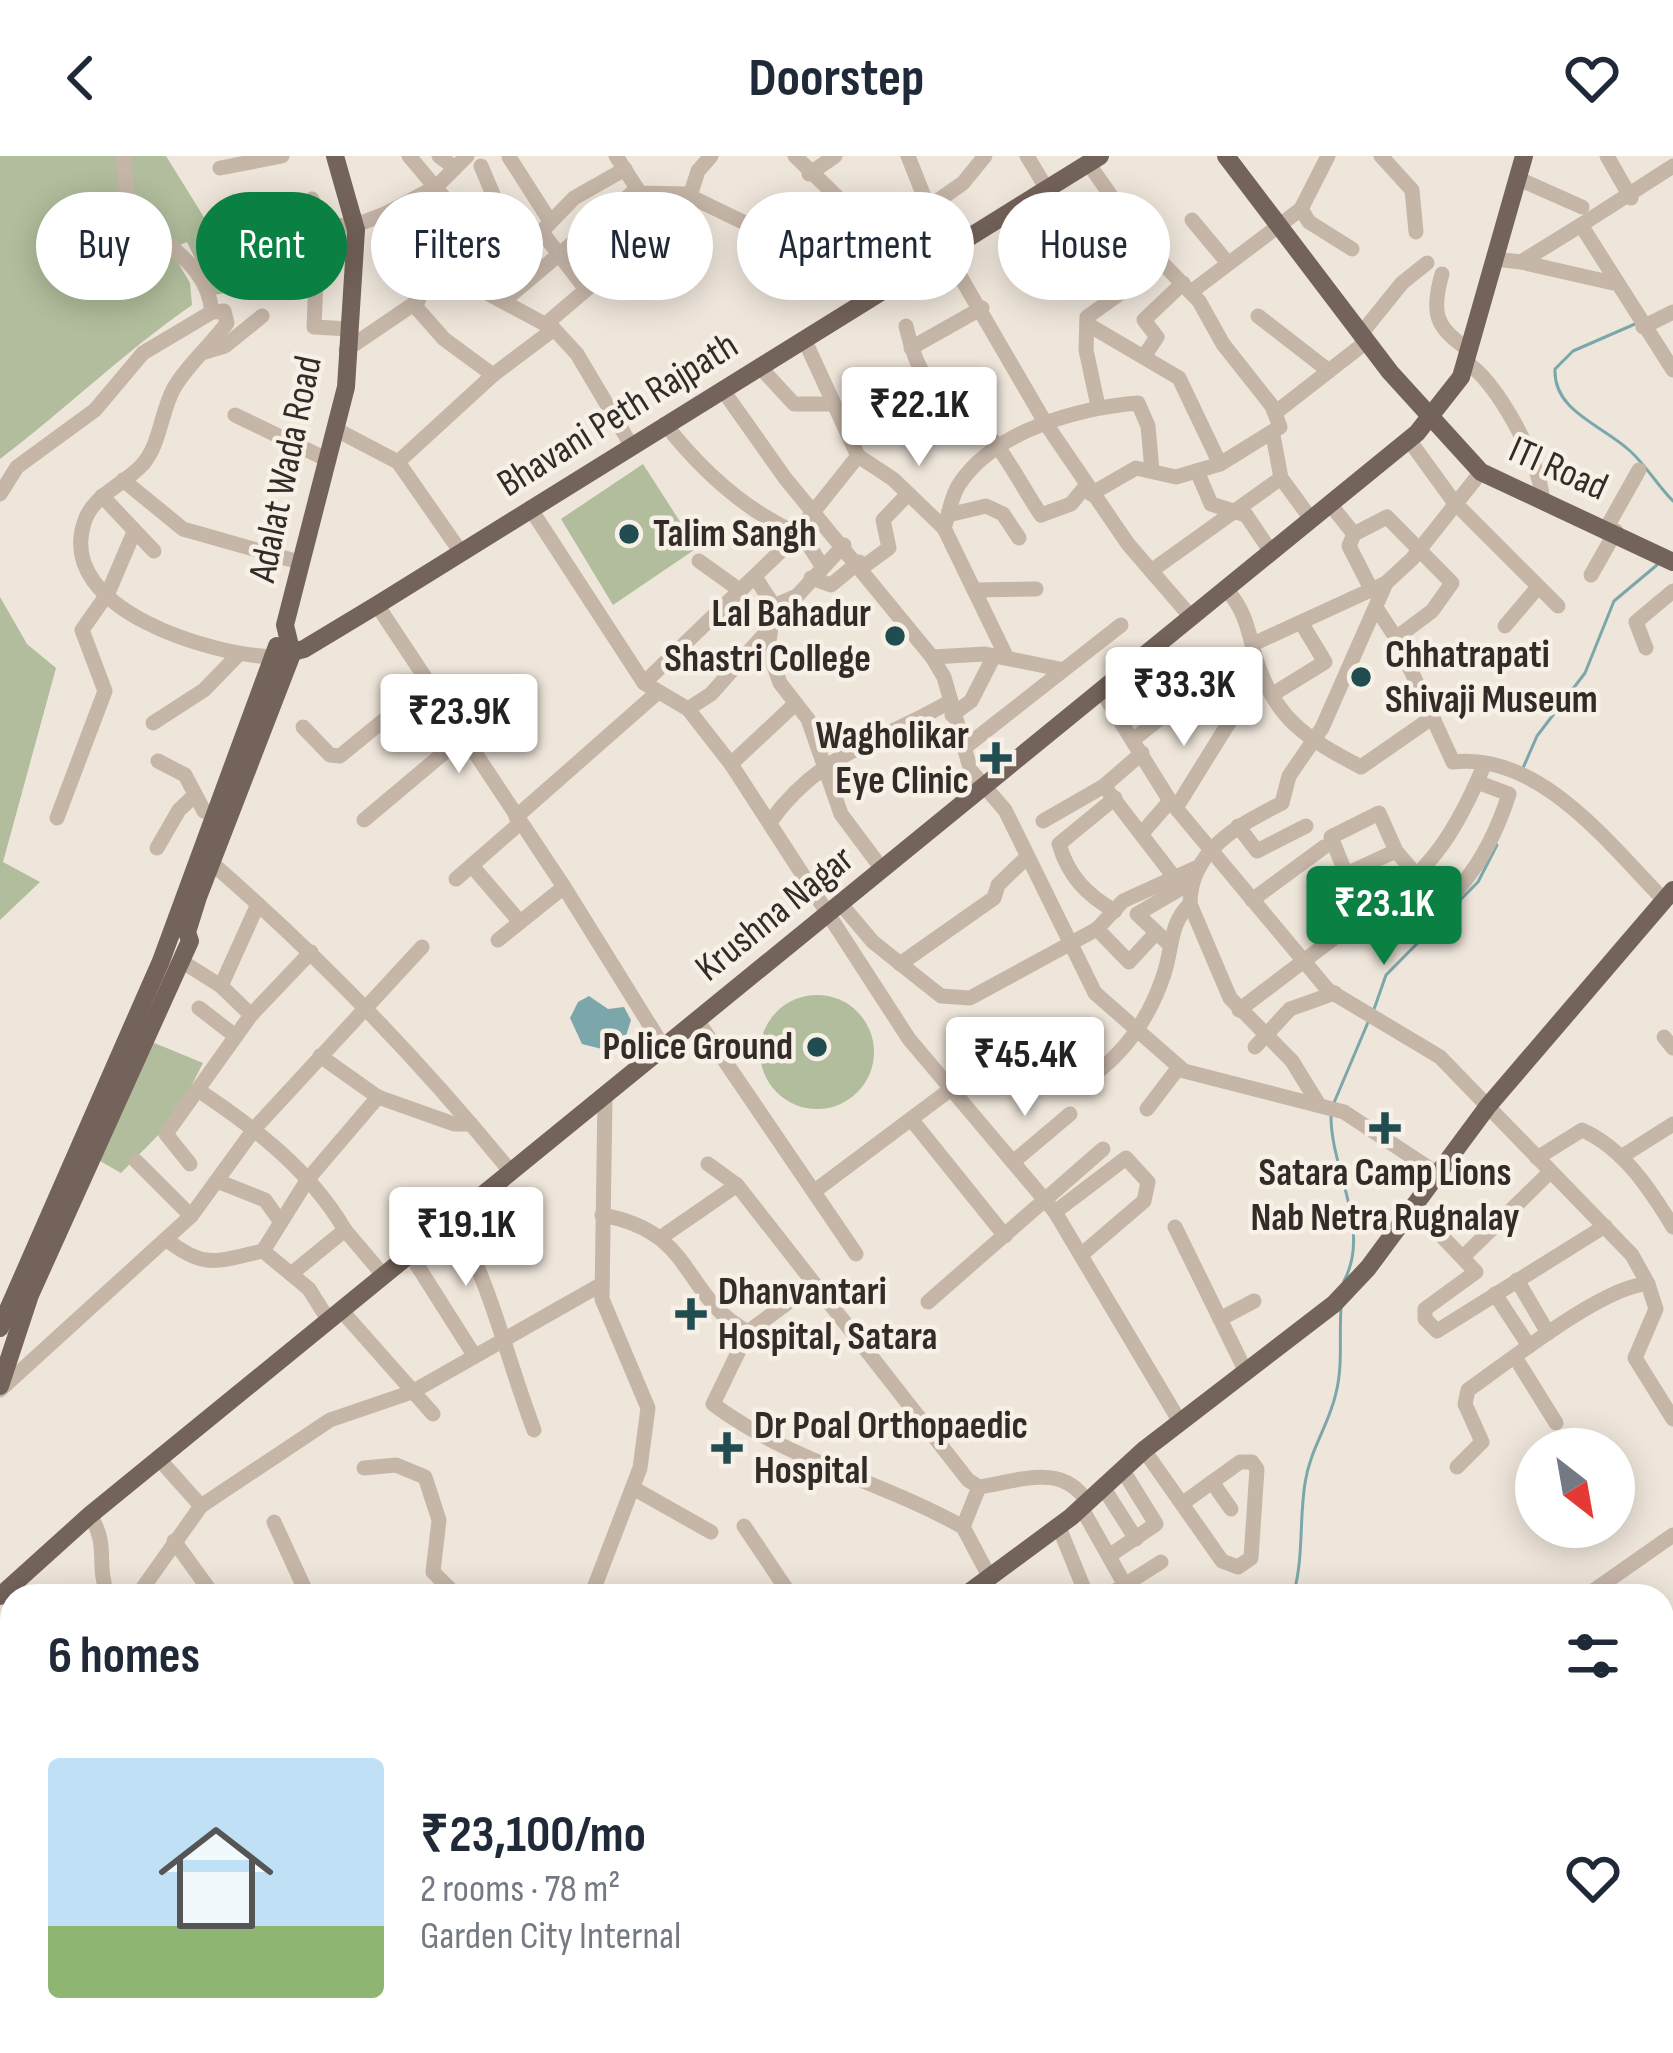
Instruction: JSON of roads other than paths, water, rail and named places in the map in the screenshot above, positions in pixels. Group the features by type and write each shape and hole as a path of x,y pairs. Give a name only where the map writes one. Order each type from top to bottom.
{"main road":[{"name":"Adalat Wada Road","path":"283,656 299,562 346,387 356,230 350,223 335,156"},
{"name":"ITI Road","path":"1226,156 1363,339 1481,472 1504,487 1542,497 1612,529 1667,559"},
{"name":"Krushna Nagar","path":"13,1584 90,1515 1408,440 1461,377 1524,156"},
{"name":"Bhavani Peth Rajpath","path":"974,234 1094,160"},
{"name":"Bhavani Peth Rajpath","path":"283,656 377,605 866,300"},
{"path":"0,1328 161,962 283,656"},
{"path":"52,1222 187,932 283,656"},
{"path":"978,1584 1058,1526 1144,1450 1334,1304 1368,1268 1488,1106 1668,895"},
{"path":"0,1388 39,1274 190,941 187,932"}],"street":[{"path":"123,156 129,200 147,223 187,255 209,289 212,312"},
{"path":"220,168 282,156"},
{"path":"409,156 439,192"},
{"path":"440,156 488,170 510,156 567,265"},
{"path":"691,192 698,171 711,156"},
{"path":"795,156 830,192"},
{"path":"809,174 836,156"},
{"path":"908,156 921,192"},
{"path":"949,192 985,156"},
{"path":"1027,156 1051,192"},
{"path":"1145,355 1157,337 1144,320 1279,230 1301,209 1328,156"},
{"path":"1381,156 1412,190 1416,232"},
{"path":"1607,156 1631,198"},
{"path":"1094,160 1115,192"},
{"path":"1521,262 1582,216 1631,198 1672,161"},
{"path":"428,192 467,162"},
{"path":"467,162 486,192"},
{"path":"543,229 620,162 637,189"},
{"path":"1519,179 1582,216 1613,283 1673,370"},
{"path":"543,266 637,189 660,192"},
{"path":"1301,209 1309,222 1352,249"},
{"path":"347,224 371,217"},
{"path":"1192,220 1227,262"},
{"path":"1495,259 1613,283"},
{"path":"1275,413 1363,339 1402,283 1434,268 1436,319 1443,333 1482,370 1541,480 1542,497"},
{"path":"906,326 930,387 980,426 1041,515 1136,468 1176,477 1220,464 1274,435 1280,427 1275,413 1170,270"},
{"path":"974,295 1088,490 1191,617"},
{"path":"315,300 314,327 350,329"},
{"path":"346,350 416,300"},
{"path":"509,300 551,326 577,354 631,446"},
{"path":"398,462 551,326 573,300"},
{"path":"1098,406 1086,350 1087,317 1115,300"},
{"path":"413,304 444,339 493,375"},
{"path":"911,348 982,308"},
{"path":"0,494 17,466 94,410 143,353 212,312 224,311 227,323 174,387 146,462 102,496 84,522 82,543 88,569 119,607 158,628 239,654 283,656"},
{"path":"1640,322 1673,312"},
{"path":"205,352 225,346 262,316"},
{"path":"1258,316 1329,370"},
{"path":"1087,324 1167,367 1186,388 1220,464"},
{"path":"804,339 858,456 946,522 1001,657"},
{"path":"759,366 794,404 834,404"},
{"path":"722,389 932,656 971,771 1005,810 1095,993 1179,1067 1344,1112 1438,1174"},
{"path":"946,522 959,484 998,448 1098,406 1138,403 1148,426 1153,471"},
{"path":"235,415 328,460"},
{"path":"665,424 706,472 764,518 798,531 817,572 831,585 889,548 883,520 908,494"},
{"path":"335,429 398,462 460,551"},
{"path":"1274,435 1281,478 1311,519"},
{"path":"1408,440 1454,502 1558,606"},
{"path":"457,879 651,687 798,531 858,456"},
{"path":"1591,575 1639,470"},
{"path":"1197,471 1211,504 1246,515 1271,552"},
{"path":"1253,644 1379,587 1417,551 1481,472"},
{"path":"1150,571 1281,478"},
{"path":"123,481 183,529 299,562"},
{"path":"102,496 154,551"},
{"path":"1330,504 1354,534"},
{"path":"946,522 986,506 1003,514 1019,538"},
{"path":"530,508 651,687 688,709 836,907 909,1039 1050,1205 1180,1422"},
{"path":"1086,1080 1108,1065 1138,1030 1164,976 1163,940 1137,914 1182,880 1238,826 1282,803 1289,776 1377,610 1379,587 1349,546 1354,534 1387,517 1452,583 1432,611 1396,638"},
{"path":"57,818 105,691 82,630 108,593 134,532"},
{"path":"773,606 797,596 844,545"},
{"path":"699,561 741,591"},
{"path":"755,577 773,606 767,649 780,683 808,719 841,814 882,869"},
{"path":"1504,626 1538,587"},
{"path":"974,590 1036,589"},
{"path":"1226,589 1240,604 1288,724 1311,741 1361,767 1433,717"},
{"path":"1646,648 1636,622 1673,591"},
{"path":"377,605 564,887 664,1048"},
{"path":"1377,610 1396,638 1404,665 1453,762 1485,763 1525,776 1591,825 1668,895"},
{"path":"1274,694 1325,662 1302,624"},
{"path":"964,748 1121,625"},
{"path":"688,709 711,694 770,628"},
{"path":"153,723 204,690 239,654"},
{"path":"932,656 1001,657 1060,669"},
{"path":"770,822 822,769 858,742 971,700 1001,657"},
{"path":"303,727 330,755 340,756 428,684"},
{"path":"1101,691 1207,856 1335,994 1440,1057 1632,1255 1665,1307 1634,1358 1673,1419"},
{"path":"1114,911 1095,900 1066,867 1060,844 1109,792 1137,747 1194,692"},
{"path":"731,764 796,704"},
{"path":"1143,832 1173,804 1233,716"},
{"path":"364,820 464,736"},
{"path":"158,761 185,776 204,811 218,817"},
{"path":"1477,782 1508,794 1485,856 1443,908 1384,943 1367,912 1418,877 1456,830 1485,763"},
{"path":"1043,821 1109,792"},
{"path":"1109,792 1182,880 1207,933 1220,981 1239,1010 1260,1040 1292,1060 1318,1105"},
{"path":"157,848 178,810 195,795"},
{"path":"1396,851 1346,874 1331,837 1378,813 1396,851 1418,877"},
{"path":"1238,826 1257,850 1306,826"},
{"path":"1252,900 1324,847"},
{"path":"900,964 994,898 998,885 1027,856"},
{"path":"214,865 311,952 512,1172"},
{"path":"472,866 520,922"},
{"path":"836,907 941,996 970,998 1097,929 1123,901 1182,880"},
{"path":"498,940 564,887"},
{"path":"220,986 259,904"},
{"path":"1097,929 1129,962 1163,940 1190,904"},
{"path":"1239,1010 1334,938"},
{"path":"0,1388 191,1216 255,1128 422,947"},
{"path":"190,1164 166,1134 235,1035 311,952"},
{"path":"181,961 220,986 251,1015"},
{"path":"1260,1040 1291,1009 1335,994"},
{"path":"199,1008 235,1035"},
{"path":"697,1020 856,1254"},
{"path":"320,1056 377,1097 454,1124 472,1124"},
{"path":"1147,1109 1179,1067"},
{"path":"198,1090 255,1128 308,1179 384,1276"},
{"path":"816,1190 951,1090"},
{"path":"596,1584 633,1488 648,1408 602,1299 605,1095"},
{"path":"166,1239 192,1260 215,1262 263,1251 308,1179 377,1097"},
{"path":"1013,1162 1070,1114"},
{"path":"911,1119 1005,1236"},
{"path":"1621,1156 1673,1124"},
{"path":"1537,1158 1582,1130 1621,1156 1671,1220"},
{"path":"1050,1205 1103,1149"},
{"path":"928,1302 1005,1236 1126,1158 1148,1182 1144,1201 1081,1255"},
{"path":"136,1161 191,1216"},
{"path":"708,1163 737,1186 979,1487"},
{"path":"1462,1257 1550,1172"},
{"path":"218,1181 265,1200 280,1221"},
{"path":"663,1236 737,1186"},
{"path":"1414,1208 1476,1274 1428,1306 1426,1319 1433,1329 1444,1330 1605,1226"},
{"path":"602,1215 629,1220 663,1236 722,1313 748,1332"},
{"path":"454,1219 483,1269 500,1340 534,1430"},
{"path":"1175,1227 1246,1372"},
{"path":"291,1274 345,1229"},
{"path":"263,1251 309,1289 434,1414"},
{"path":"410,1254 474,1355"},
{"path":"1516,1280 1548,1334"},
{"path":"145,1584 202,1506 330,1420 412,1392 602,1284"},
{"path":"813,1284 748,1332 713,1404 744,1427 835,1473 963,1527 988,1576"},
{"path":"1457,1467 1482,1442 1466,1394 1548,1334 1630,1286 1648,1284"},
{"path":"1495,1294 1556,1423"},
{"path":"1220,1318 1254,1301"},
{"path":"1144,1450 1222,1561 1233,1567 1247,1562 1256,1546 1257,1469 1252,1462 1240,1462 1183,1503"},
{"path":"159,1459 202,1506"},
{"path":"364,1468 396,1465 425,1477 440,1520 433,1573 444,1584"},
{"path":"1109,1556 1156,1520 1122,1469"},
{"path":"979,1487 1060,1476 1075,1482 1124,1584"},
{"path":"1212,1482 1231,1509"},
{"path":"963,1527 979,1487"},
{"path":"1103,1487 1136,1539"},
{"path":"633,1488 711,1532"},
{"path":"90,1515 105,1543 99,1574 103,1584"},
{"path":"274,1522 302,1584"},
{"path":"744,1526 783,1584"},
{"path":"1058,1526 1082,1584"},
{"path":"1603,1584 1673,1535"},
{"path":"174,1541 205,1584"},
{"path":"1127,1584 1161,1562"}],"water":[{"path":"589,996 608,1009 624,1007 631,1020 626,1036 606,1050 582,1044 570,1018 578,1002"}],"waterway":[{"path":"1635,324 1573,351 1555,369 1556,384 1570,406 1629,450 1673,501"},
{"path":"1523,768 1537,736 1585,673 1614,601 1657,565"},
{"path":"1373,1012 1386,975 1478,882 1497,845"},
{"path":"1333,1105 1369,1020"},
{"path":"1331,1115 1354,1241 1344,1281"},
{"path":"1296,1584 1307,1471 1338,1382 1341,1308"}],"place":[{"name":"Talim Sangh","path":"629,534"},
{"name":"Lal Bahadur Shastri College","path":"895,636"},
{"name":"Chhatrapati Shivaji Museum","path":"1361,677"},
{"name":"Wagholikar Eye Clinic","path":"996,758"},
{"name":"Police Ground","path":"817,1047"},
{"name":"Satara Camp Lions Nab Netra Rugnalay","path":"1385,1128"},
{"name":"Dhanvantari Hospital, Satara","path":"691,1314"},
{"name":"Dr Poal Orthopaedic Hospital","path":"727,1448"}]}
